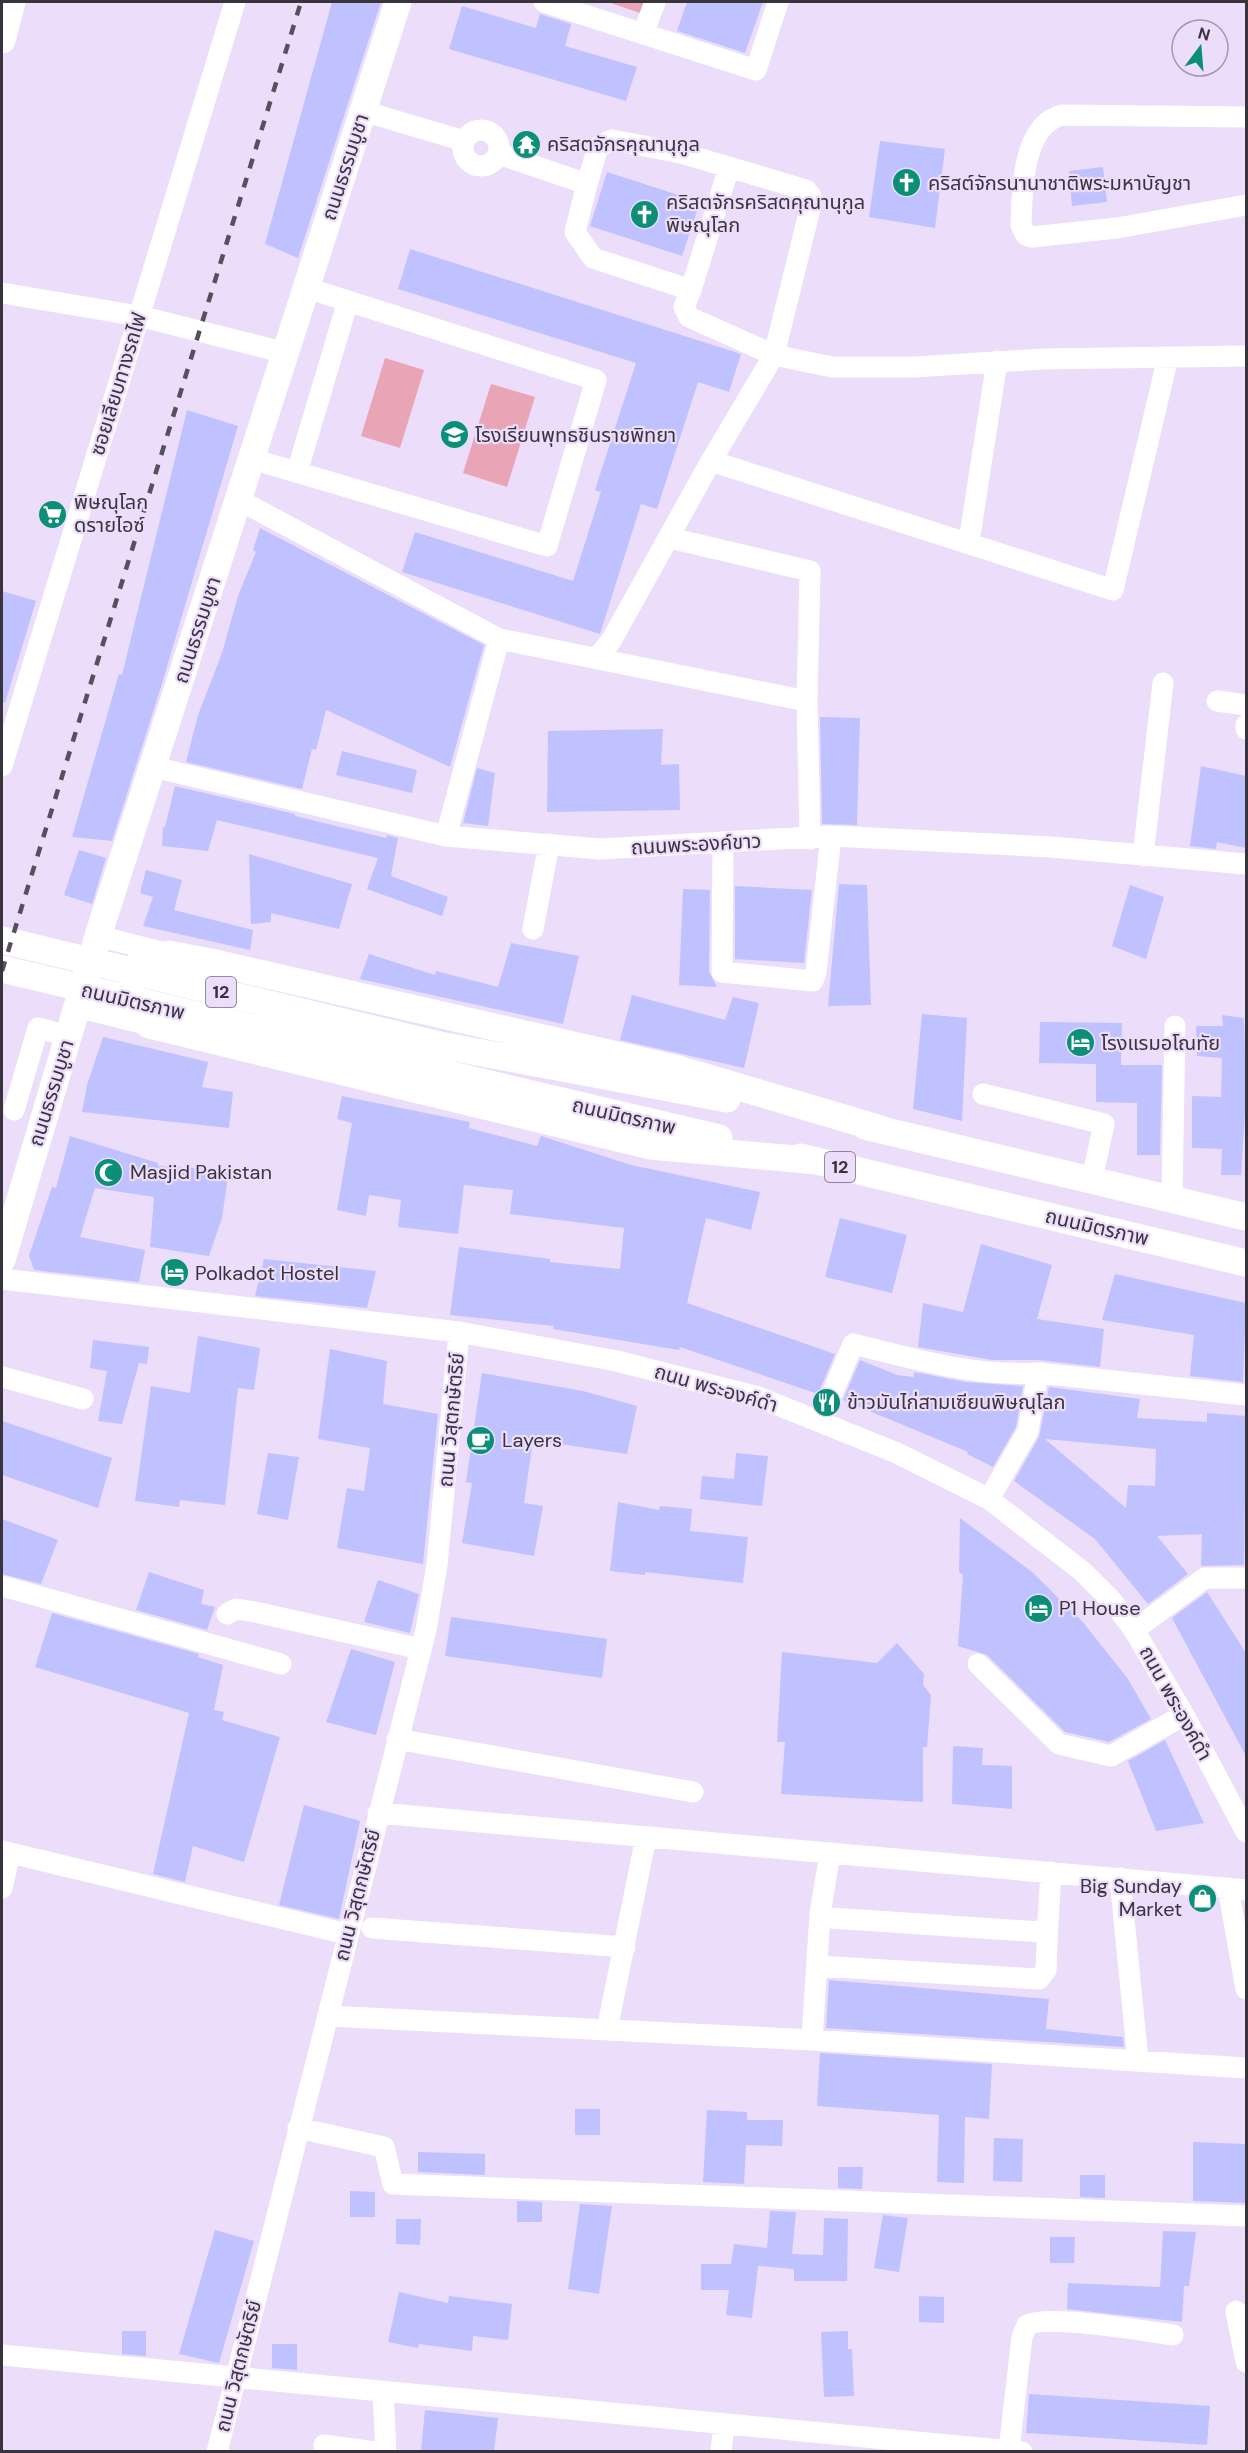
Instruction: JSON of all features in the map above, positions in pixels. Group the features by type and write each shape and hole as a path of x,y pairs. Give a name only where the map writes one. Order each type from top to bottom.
{"main road":[{"path":"2,40 12,2"},
{"name":"ถนนธรรมบูชา","path":"2,1260 98,936 398,2"},
{"name":"ถนนมิตรภาพ","path":"2,940 440,1045 881,1129 1246,1217"},
{"path":"817,1161 650,1146 148,1025 128,1001 137,966 169,954 678,1069 881,1129"},
{"name":"ถนนมิตรภาพ","path":"2,969 1246,1263"}],"street":[{"name":"ซอยเลียบทางรถไฟ","path":"2,766 235,2"},
{"path":"544,2 756,70 778,2"},
{"path":"643,34 655,2"},
{"path":"363,111 464,141 465,156 475,165 489,165 499,154 587,184"},
{"path":"1246,117 1062,115 1053,117 1038,134 1027,153 1021,225 1022,231 1032,237 1117,228 1246,205"},
{"path":"596,659 611,641 711,461 774,354 810,209 811,196 800,187 681,153 612,140 598,147 576,232 593,258 691,290"},
{"path":"729,167 684,307 689,317 774,354 832,367 914,367 997,361 1246,356"},
{"path":"252,459 547,546 596,380 307,288"},
{"path":"2,293 139,316 286,353"},
{"path":"297,472 348,301"},
{"path":"711,461 1113,590 1167,357"},
{"path":"969,542 997,361"},
{"path":"239,500 499,639 807,701"},
{"path":"670,538 810,571 807,701 810,839"},
{"path":"446,836 499,639"},
{"path":"1143,856 1163,682"},
{"path":"1217,701 1246,705"},
{"name":"ถนนพระองค์ขาว","path":"153,766 446,836 600,849 810,839 831,836 1051,846 1246,864"},
{"path":"723,842 722,972 813,981 816,972 831,836"},
{"path":"534,929 549,844"},
{"path":"98,936 169,954"},
{"path":"77,1007 148,1025"},
{"path":"1173,1199 1175,1026"},
{"path":"14,1110 38,1028 68,1036"},
{"path":"984,1094 1104,1124 1092,1179"},
{"name":"ถนน พระองค์ดำ","path":"2,1280 459,1332 617,1361 758,1397 821,1420 897,1453 989,1499 1082,1571 1134,1630 1184,1715 1246,1832"},
{"name":"ถนน วิสุตกษัตริย์","path":"217,2451 421,1649 437,1565 459,1332"},
{"path":"821,1420 853,1344 957,1370 1004,1375 1038,1373 1246,1395"},
{"path":"989,1499 1028,1431 1038,1373"},
{"path":"2,1377 83,1399"},
{"path":"1134,1630 1205,1578 1246,1578"},
{"path":"2,1586 281,1664"},
{"path":"227,1614 236,1609 255,1612 421,1649"},
{"path":"978,1664 1059,1744 1111,1756 1184,1715"},
{"path":"397,1739 693,1792"},
{"path":"378,1813 1237,1889 1246,1989"},
{"path":"607,2030 626,1947 646,1837"},
{"path":"2,1888 6,1852 347,1934"},
{"path":"812,2040 820,1914 830,1853"},
{"path":"816,1966 1039,1979 1046,1970 1051,1872"},
{"path":"1120,1878 1138,2061"},
{"path":"820,1914 831,1918 1035,1932 1042,1932 1048,1922"},
{"path":"372,1928 626,1947"},
{"path":"328,2016 812,2040 1246,2068"},
{"path":"298,2128 384,2147 393,2184 1246,2216"},
{"path":"1236,2311 1246,2362"},
{"path":"2,2355 1015,2451 1022,2337 1027,2325 1035,2321 1056,2321 1173,2335"},
{"path":"383,2392 386,2451"},
{"path":"721,2451 724,2425"},
{"path":"324,2445 375,2451"}],"shaded area":[{"path":"608,2 644,2 640,13"},
{"path":"385,358 424,370 400,448 361,436"},
{"path":"491,384 535,397 507,487 463,473"}],"building":[{"path":"332,2 381,2 298,258 265,244"},
{"path":"687,2 763,2 745,53 677,31"},
{"path":"462,6 536,28 540,14 571,24 565,46 637,67 626,101 449,49"},
{"name":"คริสต์จักรนานาชาติพระมหาบัญชา","path":"880,141 945,149 935,228 869,217"},
{"path":"1103,167 1107,202 1072,206 1069,171"},
{"name":"คริสตจักรคริสตคุณานุกูล พิษณุโลก","path":"607,172 700,202 682,256 590,226"},
{"path":"410,249 741,354 729,392 698,382 657,509 641,504 600,634 402,572 415,532 573,581 601,492 595,490 636,363 398,289"},
{"path":"187,410 238,426 161,687 112,841 72,837 119,674 122,675"},
{"path":"260,528 484,645 450,767 326,710 316,750 312,749 302,789 186,762 198,715 222,653 238,596 256,552 253,550"},
{"path":"2,591 36,601 5,703 2,702"},
{"path":"820,717 860,718 857,825 822,824"},
{"path":"663,729 661,765 679,764 680,810 547,812 548,731"},
{"path":"342,751 417,770 412,793 336,775"},
{"path":"1201,766 1246,776 1246,848 1217,842 1216,849 1190,846"},
{"path":"477,768 495,773 488,826 463,823"},
{"path":"175,786 386,838 387,835 398,838 391,876 448,897 442,916 367,889 378,858 217,820 208,851 162,846 163,827 165,827"},
{"path":"79,850 106,858 92,904 64,895"},
{"path":"249,854 352,884 339,929 271,913 271,922 251,924"},
{"path":"146,870 182,880 174,910 253,930 250,950 143,926 153,897 140,893"},
{"path":"839,884 867,885 871,1005 828,1006"},
{"path":"1130,885 1164,897 1146,959 1112,946"},
{"path":"735,886 812,890 804,963 735,959"},
{"path":"683,889 710,890 709,972 717,987 679,985"},
{"path":"511,943 579,956 563,1024 360,979 369,954 435,975 436,971 498,987"},
{"path":"632,995 725,1020 733,997 759,1003 744,1068 620,1040"},
{"path":"922,1014 967,1018 962,1121 913,1109"},
{"path":"1222,1015 1244,1018 1246,1097 1241,1175 1221,1175 1222,1149 1192,1148 1192,1096 1221,1097 1222,1058 1197,1056 1196,1026 1223,1026"},
{"name":"โรงแรมอโณทัย","path":"1040,1022 1122,1023 1121,1065 1162,1065 1160,1155 1137,1155 1137,1103 1096,1102 1096,1064 1039,1063"},
{"path":"103,1037 208,1062 202,1087 233,1092 229,1128 82,1112 87,1085"},
{"path":"342,1096 470,1122 469,1128 537,1146 541,1136 631,1165 760,1192 751,1230 706,1218 687,1303 835,1354 818,1394 680,1347 679,1350 553,1329 554,1326 450,1315 459,1247 550,1259 550,1262 620,1269 624,1228 510,1214 513,1190 464,1185 458,1234 398,1227 401,1200 369,1195 366,1216 337,1210 352,1123 337,1119"},
{"path":"70,1136 158,1163 158,1166 229,1170 222,1218 209,1256 150,1247 154,1197 95,1188 80,1237 145,1250 139,1282 34,1270 29,1256 52,1187 56,1188"},
{"path":"840,1218 907,1235 892,1293 825,1277"},
{"path":"981,1244 1052,1265 1037,1319 1104,1329 1100,1367 1039,1360 992,1360 918,1347 923,1303 963,1312"},
{"path":"264,1259 376,1271 367,1308 255,1296"},
{"path":"1115,1274 1246,1303 1243,1382 1190,1376 1194,1335 1102,1320"},
{"path":"198,1336 260,1348 254,1390 238,1388 225,1505 180,1500 179,1507 135,1501 151,1386 190,1393"},
{"path":"93,1340 149,1347 147,1364 139,1363 122,1424 98,1421 107,1371 90,1368"},
{"path":"330,1349 387,1361 383,1404 438,1414 423,1564 337,1548 347,1488 364,1491 370,1448 318,1439"},
{"path":"860,1360 897,1375 914,1377 914,1372 966,1382 1023,1386 1016,1427 993,1467 967,1454 968,1452 843,1400"},
{"path":"482,1373 583,1391 637,1406 627,1454 533,1440 524,1503 543,1506 534,1556 462,1543 472,1483 466,1482"},
{"path":"1049,1387 1140,1399 1137,1418 1207,1422 1207,1413 1246,1416 1244,1565 1201,1566 1202,1534 1157,1536 1188,1574 1148,1604 1095,1539 1014,1481 1039,1437","holes":["1045,1439 1156,1449 1155,1486 1128,1485 1126,1508"]},
{"path":"2,1421 112,1458 98,1508 2,1475"},
{"path":"268,1453 299,1457 288,1520 257,1514"},
{"path":"736,1453 768,1456 762,1506 700,1499 702,1476 734,1479"},
{"path":"618,1502 659,1510 660,1506 692,1509 690,1531 748,1537 743,1583 645,1572 645,1575 610,1571"},
{"path":"960,1518 1032,1572 1082,1621 1128,1679 1151,1719 1109,1742 1065,1732 987,1655 958,1646 963,1575 959,1572"},
{"path":"2,1519 58,1540 41,1584 2,1574"},
{"path":"149,1572 204,1590 201,1604 215,1607 207,1630 136,1610"},
{"path":"378,1580 419,1594 410,1633 364,1622"},
{"path":"1207,1592 1246,1653 1246,1756 1172,1618"},
{"path":"52,1613 199,1654 198,1657 223,1665 214,1710 224,1712 222,1720 280,1737 244,1862 193,1846 185,1882 153,1874 189,1713 35,1667"},
{"path":"451,1617 607,1639 602,1678 445,1656"},
{"path":"897,1643 924,1674 923,1685 931,1695 927,1747 923,1747 923,1802 781,1794 785,1742 777,1742 782,1652 877,1663"},
{"path":"351,1649 395,1662 376,1735 326,1722"},
{"path":"1165,1740 1204,1823 1156,1831 1128,1761"},
{"path":"953,1746 983,1748 982,1765 1012,1766 1012,1809 952,1804"},
{"path":"304,1805 360,1821 339,1919 279,1905"},
{"path":"829,1980 1049,1999 1046,2029 1123,2037 1124,2047 826,2028"},
{"path":"820,2053 992,2064 989,2119 965,2117 964,2183 937,2182 939,2115 817,2106"},
{"path":"575,2109 600,2109 600,2135 575,2135"},
{"path":"707,2110 747,2112 747,2120 783,2120 782,2146 746,2145 744,2184 703,2182"},
{"path":"994,2138 1023,2139 1022,2182 993,2181"},
{"path":"1193,2142 1246,2144 1246,2203 1193,2201"},
{"path":"418,2152 485,2154 485,2175 418,2172"},
{"path":"838,2167 863,2167 862,2189 838,2188"},
{"path":"1080,2175 1105,2175 1105,2198 1080,2197"},
{"path":"350,2191 375,2192 375,2217 350,2217"},
{"path":"517,2201 542,2202 542,2222 517,2222"},
{"path":"580,2204 612,2206 599,2294 568,2289"},
{"path":"770,2211 796,2212 792,2254 823,2255 824,2218 848,2219 847,2281 794,2281 794,2269 758,2266 752,2318 726,2315 729,2290 701,2290 701,2264 731,2264 734,2244 767,2248"},
{"path":"883,2215 908,2218 899,2272 874,2268"},
{"path":"396,2219 421,2219 420,2245 396,2244"},
{"path":"215,2230 254,2241 219,2363 179,2354"},
{"path":"1163,2231 1196,2232 1189,2286 1184,2286 1182,2322 1067,2309 1068,2283 1160,2287"},
{"path":"1050,2237 1075,2237 1074,2263 1050,2263"},
{"path":"399,2292 448,2303 449,2296 512,2304 508,2340 473,2336 472,2351 419,2344 418,2348 388,2342"},
{"path":"919,2296 944,2297 944,2323 919,2322"},
{"path":"122,2331 146,2331 146,2356 122,2354"},
{"path":"848,2331 848,2349 852,2349 854,2396 824,2397 821,2332"},
{"path":"272,2344 297,2344 297,2370 272,2368"},
{"path":"1029,2394 1210,2406 1207,2445 1026,2433"},
{"path":"425,2410 498,2418 494,2451 421,2451"}],"railway":[{"path":"2,971 301,2"}],"place":[{"name":"คริสตจักรคุณานุกูล","path":"526,144"},
{"name":"คริสต์จักรนานาชาติพระมหาบัญชา","path":"907,183"},
{"name":"คริสตจักรคริสตคุณานุกูล พิษณุโลก","path":"645,214"},
{"name":"โรงเรียนพุทธชินราชพิทยา","path":"454,435"},
{"name":"พิษณุโลก ดรายไอซ์","path":"53,514"},
{"name":"โรงแรมอโณทัย","path":"1080,1043"},
{"name":"Masjid Pakistan","path":"109,1172"},
{"name":"Polkadot Hostel","path":"174,1273"},
{"name":"ข้าวมันไก่สามเซียนพิษณุโลก","path":"826,1402"},
{"name":"Layers","path":"481,1440"},
{"name":"P1 House","path":"1038,1608"},
{"name":"Big Sunday Market","path":"1203,1898"}]}
